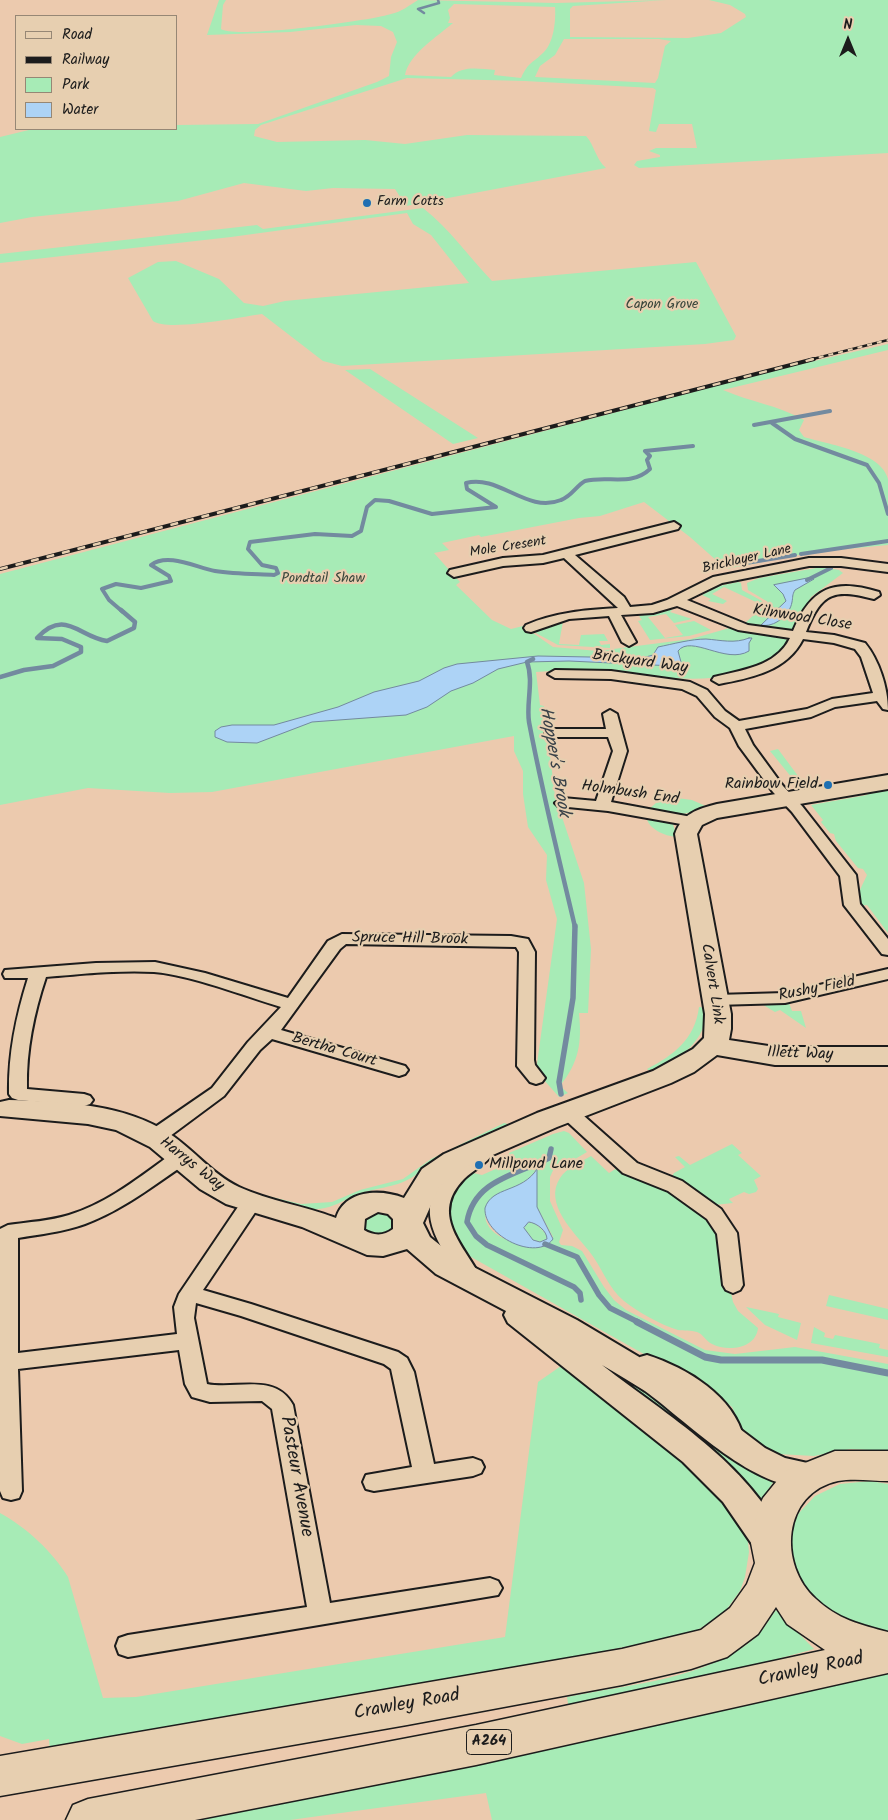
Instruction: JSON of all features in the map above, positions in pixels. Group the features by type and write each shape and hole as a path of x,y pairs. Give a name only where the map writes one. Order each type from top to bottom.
{"highway":[{"name":"Crawley Road","path":"0,1776 426,1703 622,1667 714,1644 744,1621 763,1593 770,1554 774,1514 788,1492 810,1475 836,1466 866,1463 888,1466"},
{"path":"770,1554 786,1594 808,1618 836,1636 868,1648 888,1650"},
{"name":"Crawley Road","path":"88,1820 476,1745 888,1655"}],"street":[{"name":"Mole Cresent","path":"454,573 503,562 539,560 674,526"},
{"name":"Mole Cresent","path":"567,554 619,600 627,611"},
{"name":"Bricklayer Lane","path":"531,628 562,616 653,609 677,600 718,580 809,562 841,562 888,568"},
{"path":"719,680 750,673 773,663 789,651 815,601 824,593 832,590 844,590 874,595"},
{"name":"Kilnwood Close","path":"677,600 732,625 763,632 843,641 860,646 865,652 884,701"},
{"path":"613,612 630,642"},
{"name":"Brickyard Way","path":"555,674 611,675 685,685 702,692 720,714 736,726 746,746 778,790 788,799"},
{"path":"736,726 811,713 832,703 884,701"},
{"path":"602,806 620,751 610,714"},
{"path":"552,733 614,733"},
{"path":"692,822 708,813 888,782"},
{"path":"788,799 848,875 852,884 850,900 852,905 888,950"},
{"name":"Holmbush End","path":"563,803 602,806 692,822"},
{"name":"Calvert Link","path":"371,1203 390,1196 456,1159 568,1112 650,1082 691,1062 712,1046 719,1031 716,1000 686,834 692,822"},
{"name":"Spruce Hill Brook","path":"156,1137 218,1092 254,1046 292,1004 334,945 342,939 519,942 525,946 527,952 525,1060 526,1066 536,1078"},
{"path":"11,974 96,968 155,967 199,977 292,1004"},
{"path":"39,972 29,1002 17,1066 18,1094 53,1104 84,1100"},
{"name":"Rushy Field","path":"716,1000 785,998 888,974"},
{"name":"Bertha Court","path":"268,1032 400,1070"},
{"name":"Illett Way","path":"712,1046 775,1056 888,1056"},
{"name":"Harrys Way","path":"9,1109 53,1104 123,1123 156,1137 211,1184 251,1203 284,1211 369,1243 446,1266"},
{"path":"568,1112 630,1168 675,1186 714,1214 726,1233 733,1285"},
{"path":"504,1140 456,1175 445,1188 440,1200 438,1215 442,1232 479,1284 602,1382 656,1421 702,1460 746,1504 770,1554"},
{"path":"11,1491 7,1362 8,1232 62,1224 85,1215 119,1200 180,1158"},
{"name":"Calvert Link","path":"409,1224 421,1194 438,1170"},
{"path":"409,1224 406,1233 399,1240 369,1243 350,1230 350,1219 355,1211 371,1203 387,1202 399,1206 407,1214 409,1224 419,1244 446,1266 566,1328 655,1382 754,1458 780,1471 810,1475"},
{"name":"Pasteur Avenue","path":"251,1203 189,1294 184,1307 196,1384 200,1391 209,1393 254,1392 271,1396 282,1405 320,1614"},
{"name":"Harrys Way","path":"284,1211 325,1212 371,1203"},
{"path":"189,1294 251,1311 396,1361 403,1372 425,1474"},
{"path":"7,1362 189,1340"},
{"path":"374,1482 473,1467"},
{"path":"128,1646 490,1588"}],"green space":[{"path":"219,0 226,0 223,5 221,29 231,32 250,32 303,28 378,17 398,12 418,0 556,3 666,0 573,6 570,9 570,37 688,38 721,33 746,17 745,14 730,5 709,0 888,0 888,153 639,168 634,165 637,161 660,157 660,155 649,151 656,148 697,148 692,124 659,124 656,132 649,131 656,90 653,88 525,81 407,78 261,125 255,130 254,136 277,142 365,140 405,144 467,135 586,136 606,168 406,206 395,189 333,188 306,191 244,183 178,201 32,217 0,223 0,137 29,130 178,130 178,125 258,124 377,82 389,76 391,57 397,42 393,32 381,26 356,25 290,32 207,35","holes":["454,4 555,7 555,24 550,43 544,52 529,65 521,78 494,75 495,70 477,69 466,69 455,73 451,77 405,75 412,60 418,53 453,23 448,23 450,18 448,10","564,39 659,39 671,41 665,46 658,78 655,83 535,77 540,66 555,55"]},
{"name":"Capon Grove","path":"423,208 451,234 492,281 696,262 736,336 734,340 705,344 342,366 323,361 262,314 173,325 153,321 128,278 158,262 176,261 219,279 244,303 263,306 285,301 469,283 431,235 413,224 407,213 231,237 0,263 0,254 257,225 263,229"},
{"name":"Pondtail Shaw","path":"888,344 888,350 723,390 804,420 799,430 804,437 852,450 876,462 884,470 888,479 888,545 814,552 726,569 690,537 644,502 600,516 579,518 481,537 479,535 442,543 449,550 434,553 460,582 456,585 492,620 511,629 523,626 553,647 598,651 691,639 733,627 790,640 773,658 752,669 733,675 713,678 673,678 594,670 536,672 540,705 544,706 555,796 584,883 591,949 588,1013 579,1013 580,1034 578,1052 571,1069 560,1086 568,1093 559,1097 536,1071 557,919 546,880 547,855 528,827 523,794 523,771 514,751 514,736 212,792 170,793 88,788 0,805 0,574 788,367"},
{"path":"370,369 478,438 453,444 345,370"},
{"path":"822,567 839,570 843,573 811,597 794,631 759,629 744,624 768,602 748,590 747,583 759,578"},
{"path":"741,583 742,590 762,601 762,603 758,606 755,605 758,603 724,587 712,594 727,601 723,604 708,601 711,599 702,595 719,586"},
{"path":"673,609 670,612 692,619 674,623 666,614 648,617 665,638 683,635 675,625 694,621 711,630 689,636 650,640 638,621 642,620 639,616"},
{"path":"567,619 567,621 563,621 559,644 579,645 581,635 604,634 608,641 599,641 601,645 610,644 610,648 558,645 534,632 535,629"},
{"path":"778,749 804,784 797,784 770,751"},
{"path":"888,785 888,933 867,905 860,906 858,894 867,875 863,869 858,868 836,841 834,834 830,833 821,822 823,820 811,805 867,795 869,791"},
{"path":"677,798 692,800 710,808 683,814 649,809 656,803"},
{"path":"646,816 672,821 677,837 657,831 647,821"},
{"path":"760,1003 789,1003 792,1011 801,1011 806,1028 780,1010 775,1012"},
{"path":"699,1007 707,1008 706,1020 697,1040 673,1062 653,1074 647,1069 674,1052 688,1037 697,1018"},
{"path":"504,1123 512,1125 422,1170 409,1179 395,1185 360,1193 329,1207 319,1209 299,1208 249,1196 255,1193 301,1204 332,1202 360,1190 403,1179 431,1159"},
{"path":"564,1131 569,1133 587,1152 570,1162 555,1166 550,1177 550,1201 563,1230 559,1242 561,1245 572,1246 582,1251 614,1300 626,1310 705,1350 735,1354 795,1347 888,1364 888,1451 850,1449 814,1456 778,1454 759,1447 743,1432 732,1407 715,1394 464,1253 445,1218 452,1189 469,1172 482,1175 507,1164 509,1153","holes":["536,1170 537,1207 553,1237 539,1247 517,1243 501,1237 490,1228 486,1221 486,1205 498,1195 531,1177"]},
{"path":"732,1144 742,1153 738,1155 761,1176 754,1180 758,1189 756,1192 749,1194 744,1192 729,1199 733,1203 714,1205 671,1178 674,1173 685,1167 675,1157 679,1156 690,1165"},
{"path":"591,1156 609,1173 617,1168 625,1173 661,1185 688,1199 718,1231 733,1302 738,1311 758,1328 752,1340 740,1347 725,1348 718,1346 710,1343 697,1332 678,1330 657,1322 618,1296 594,1257 563,1218 555,1198 556,1188 563,1174"},
{"path":"374,1211 386,1213 393,1220 393,1229 385,1235 367,1236 358,1222"},
{"path":"527,1223 534,1223 538,1226 547,1236 547,1239 540,1242 533,1240 524,1228"},
{"path":"829,1295 888,1309 888,1320 826,1306"},
{"path":"746,1307 779,1314 778,1317 801,1323 797,1340 765,1325"},
{"path":"814,1327 825,1333 824,1337 833,1339 835,1335 880,1344 879,1348 888,1350 888,1357 811,1343"},
{"path":"561,1366 651,1433 695,1471 733,1512 747,1534 749,1552 745,1577 740,1591 724,1613 696,1631 663,1639 556,1661 50,1754 49,1739 22,1744 0,1736 0,1513 19,1525 47,1549 68,1577 103,1698 136,1697 505,1637 538,1382"},
{"path":"625,1376 743,1467 774,1481 759,1503 618,1381"},
{"path":"870,1481 888,1484 888,1637 856,1630 804,1591 791,1565 789,1538 798,1514 815,1496 840,1484"},
{"path":"776,1610 814,1649 712,1677 569,1710 567,1697 641,1684 690,1672 713,1663 735,1652 755,1638"},
{"path":"888,1673 888,1820 492,1820 486,1793 290,1820 157,1820 827,1680"}],"water":[{"path":"808,578 814,579 795,590 791,607 781,620 761,625 786,601 783,594 774,585"},
{"path":"752,638 749,643 749,651 740,654 730,655 700,647 684,647 678,651 681,662 674,666 569,661 527,662 498,669 473,683 451,691 427,707 406,715 312,722 257,743 227,742 215,737 215,731 221,727 232,725 274,725 338,707 374,692 419,681 444,668 457,664 538,656 642,658 653,655 658,647 682,642 706,639 733,641"},
{"path":"537,1169 537,1207 553,1239 545,1245 535,1248 512,1243 501,1236 487,1218 485,1208 494,1196 531,1177","holes":["529,1222 543,1230 547,1239 540,1242 533,1240 524,1228"]}],"waterway":[{"path":"424,13 418,9 439,3 438,0"},
{"path":"754,425 830,411"},
{"name":"Hopper's Brook","path":"772,423 795,439 867,465 879,483 888,514"},
{"path":"123,612 109,600 102,589 116,584 141,588 171,581 169,576 151,565 158,561 174,560 222,572 274,575 278,573 276,568 262,565 248,549 250,542 315,534 352,536 361,531 367,507 375,500 389,501 432,514 496,507 467,489 466,483 478,482 502,488 536,502 549,503 565,498 585,481 627,479 643,474 650,469 647,460 650,456 645,451 693,446"},
{"name":"Hopper's Brook","path":"801,554 888,541"},
{"name":"Hopper's Brook","path":"746,563 795,555"},
{"name":"Hopper's Brook","path":"807,580 831,568"},
{"path":"0,677 24,670 53,666 81,652 81,647 62,639 37,638 47,629 56,625 72,627 107,641 134,628 135,622 121,610"},
{"name":"Hopper's Brook","path":"533,659 527,662 530,677 529,722 575,927"},
{"name":"Hopper's Brook","path":"561,1094 559,1082 573,998 575,927"},
{"path":"551,1149 549,1158 510,1175 487,1188 471,1208 467,1222 476,1236 487,1245 574,1287 580,1293 581,1300"},
{"path":"545,1244 577,1257 599,1295 610,1308 640,1323"},
{"path":"637,1322 705,1357 721,1360 822,1360 888,1373"}],"railway":[{"path":"809,360 888,340"},
{"path":"0,569 814,359"}],"place":[{"name":"Farm Cotts","path":"367,203"},
{"name":"Rainbow Field","path":"828,785"},
{"name":"Millpond Lane","path":"479,1165"}]}
